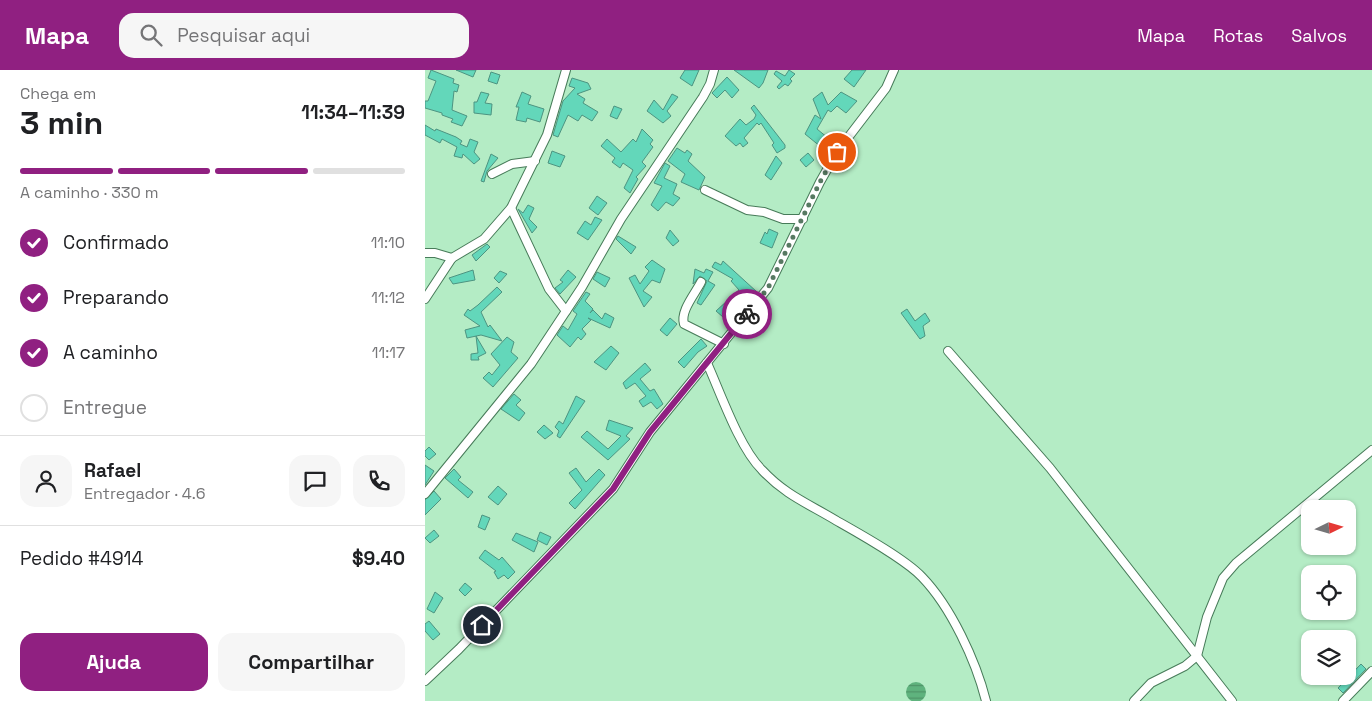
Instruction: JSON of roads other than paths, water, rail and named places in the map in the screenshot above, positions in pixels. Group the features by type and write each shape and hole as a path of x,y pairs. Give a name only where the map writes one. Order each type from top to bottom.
{"street":[{"path":"425,299 452,258 484,239 511,208 547,135 567,70"},
{"path":"425,494 531,364 566,311 621,219 703,97 710,84 714,70"},
{"path":"425,681 459,649 613,489 650,432 768,288 820,182 837,152 886,88 894,70"},
{"path":"492,174 513,164 535,161"},
{"path":"705,190 747,210 764,212 783,219 803,219"},
{"path":"511,208 549,289 566,311"},
{"path":"425,253 435,252 452,258"},
{"path":"701,282 686,310 683,318 684,324 724,344"},
{"path":"948,351 1051,468 1232,701"},
{"path":"707,363 746,450 761,469 785,493 838,521 907,565 936,592 979,675 985,701"},
{"path":"1134,701 1151,683 1185,666 1197,656 1207,617 1223,578 1236,563 1372,450"},
{"path":"1343,701 1372,671"}]}
